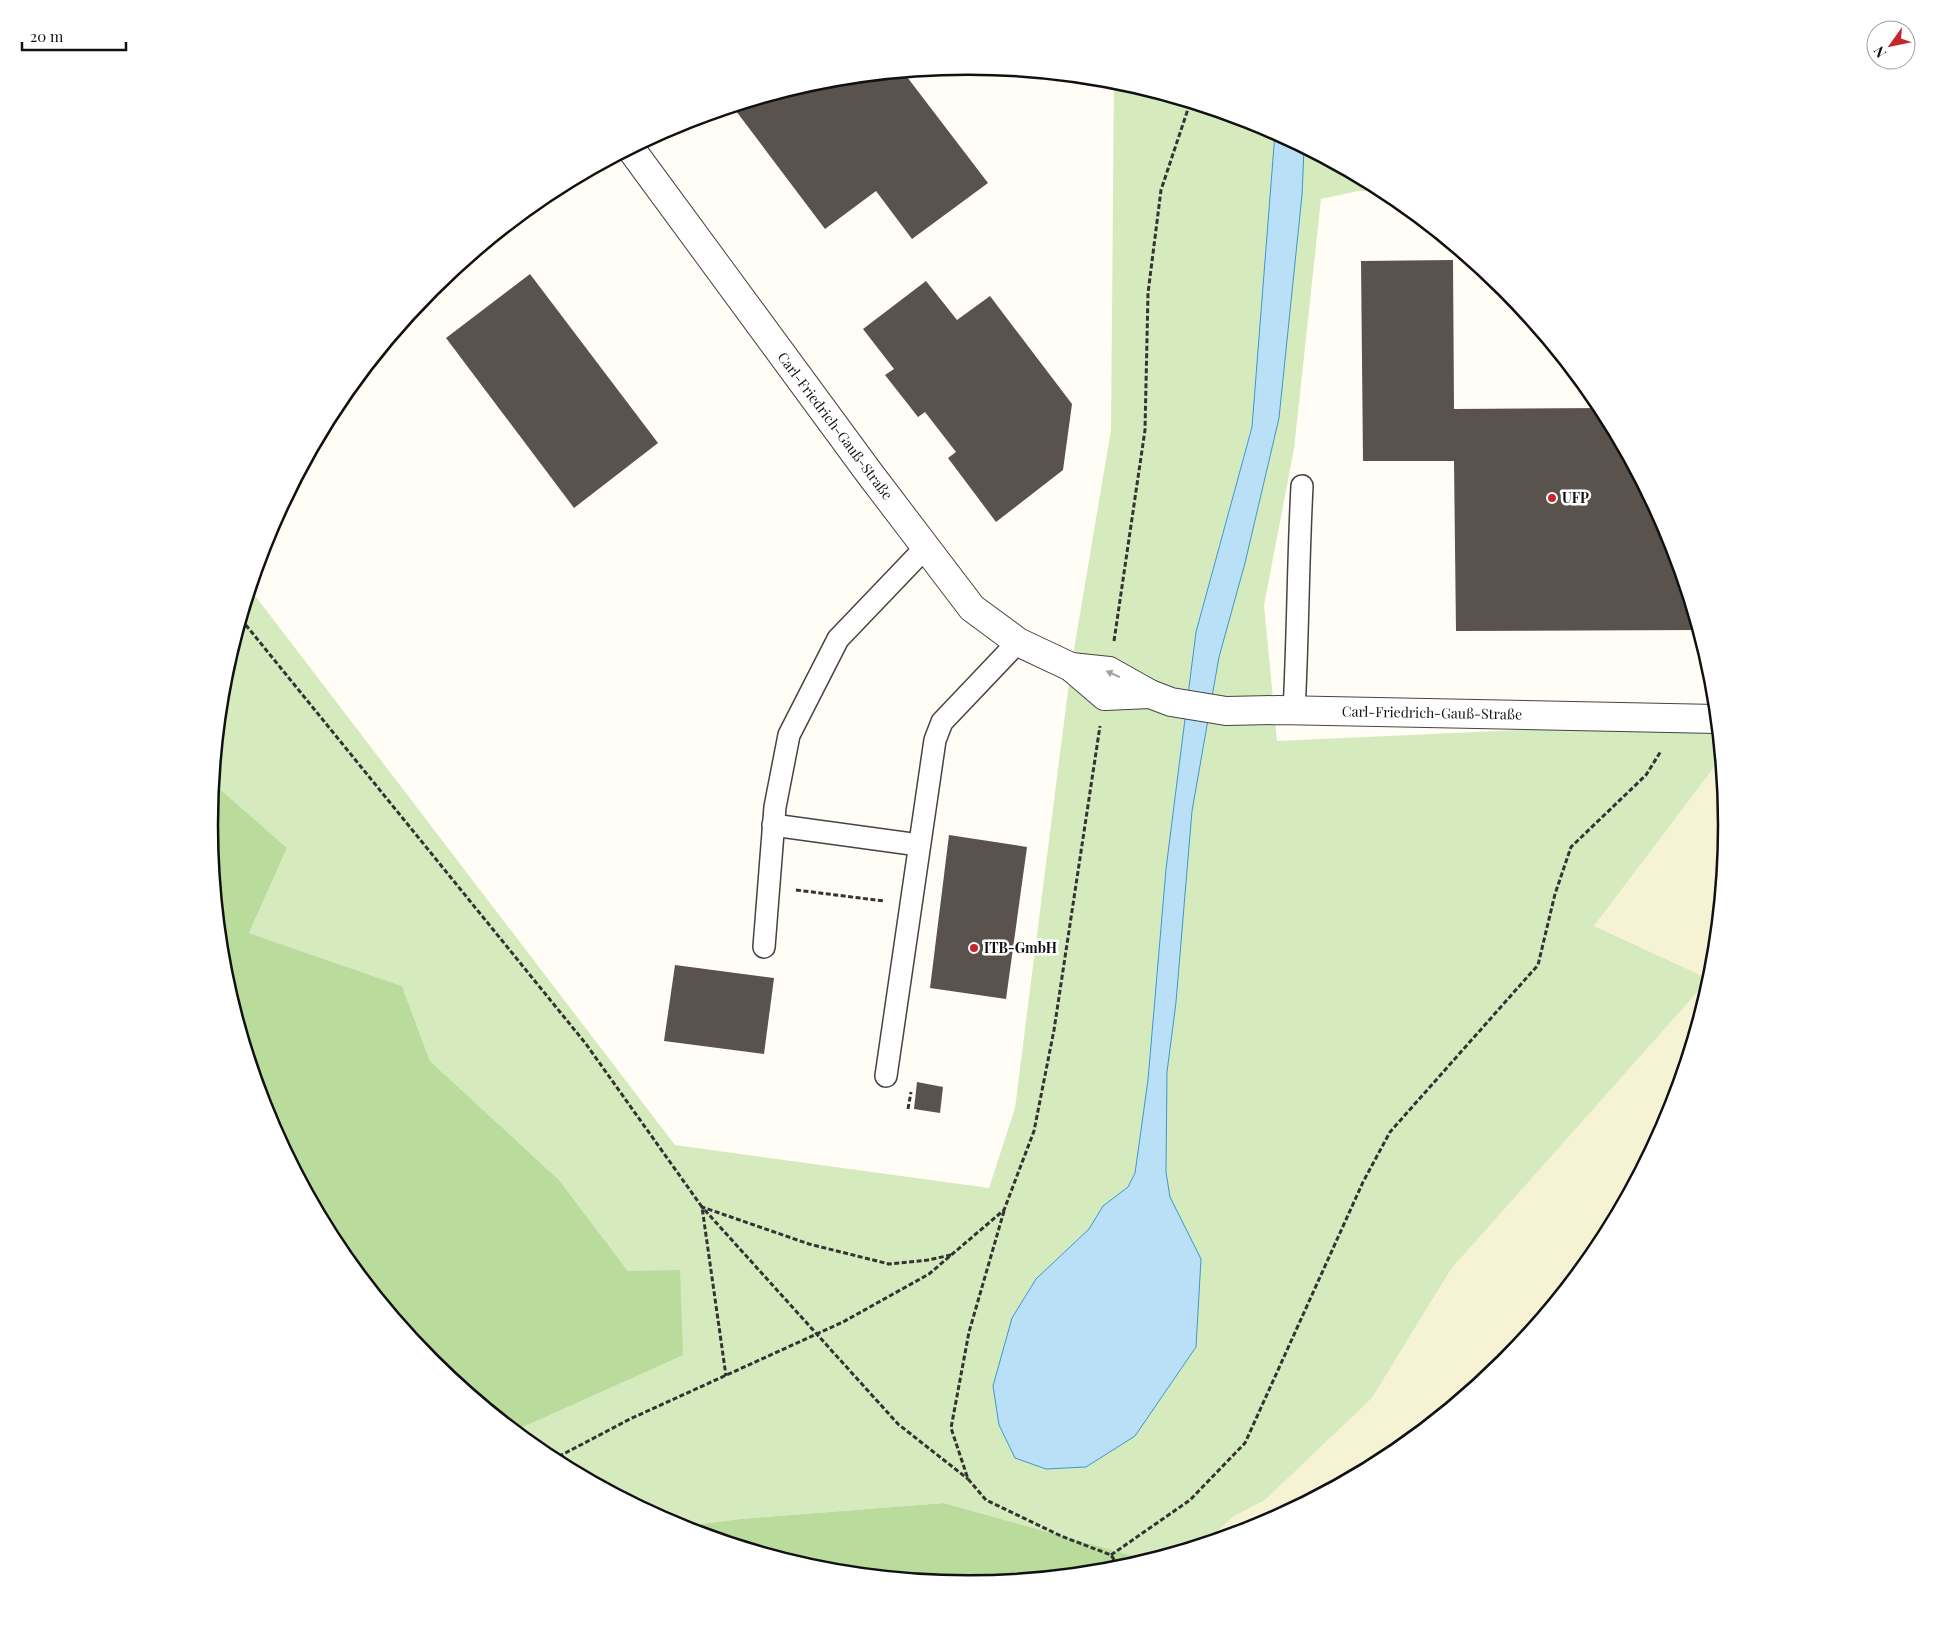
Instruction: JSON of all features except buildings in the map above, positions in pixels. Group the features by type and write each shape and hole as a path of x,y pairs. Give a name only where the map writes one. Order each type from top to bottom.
{"street":[{"name":"Carl-Friedrich-Gauß-Straße","path":"634,153 870,474 972,608 1018,642 1107,684 1161,698 1226,711 1711,719"}],"lane":[{"path":"1294,711 1302,486"},
{"path":"764,948 775,807 790,735 838,639 926,547"},
{"path":"886,1076 935,740 942,722 1018,642"},
{"path":"773,825 919,845"}],"path":[{"path":"968,1479 951,1428 969,1332 1004,1210 1034,1131 1051,1048 1145,430 1148,293 1161,190 1188,109"},
{"path":"245,624 586,1044 702,1206 898,1424 968,1479 986,1500 1061,1536 1111,1554 1116,1562"},
{"path":"1111,1554 1190,1500 1246,1444 1363,1182 1390,1132 1538,965 1555,894 1571,847 1646,775 1681,718"},
{"path":"768,887 911,904"},
{"path":"908,1109 911,1090"},
{"path":"702,1206 810,1244 889,1264 928,1260 952,1255"},
{"path":"702,1206 726,1376"},
{"path":"560,1456 630,1419 843,1322 929,1274 1004,1210"}],"shaded area":[{"path":"1716,765 1718,826 1717,875 1712,923 1703,976 1594,926"},
{"path":"1700,989 1679,1067 1641,1157 1618,1201 1592,1242 1532,1320 1499,1356 1463,1390 1385,1450 1300,1499 1215,1534 1234,1516 1265,1500 1372,1398 1451,1269"}],"green space":[{"path":"1114,89 1209,115 1255,132 1300,152 1368,191 1358,191 1321,199 1294,449 1264,605 1277,741 1711,721 1716,765 1594,926 1703,976 1700,989 1451,1269 1372,1398 1265,1500 1234,1516 1215,1534 1136,1557 944,1503 740,1519 696,1525 681,1519 636,1499 593,1475 551,1450 521,1428 559,1410 628,1271 559,1180 430,1061 402,986 249,933 287,848 219,788 224,728 232,679 254,594 675,1145 989,1188 1015,1108 1071,667 1111,430"},
{"path":"219,788 287,848 249,933 402,986 430,1061 559,1180 628,1271 680,1270 683,1355 521,1428 473,1390 437,1356 404,1320 344,1242 318,1201 295,1157 257,1067 243,1020 232,972 224,923 219,875"},
{"path":"944,1503 1136,1557 1066,1570 1017,1574 968,1576 919,1574 870,1570 822,1562 774,1550 696,1525 740,1519"}],"water":[{"path":"1274,141 1304,154 1302,195 1279,418 1245,563 1219,657 1192,811 1176,1002 1167,1072 1166,1172 1170,1197 1201,1259 1196,1347 1135,1436 1086,1467 1046,1469 1015,1458 999,1425 993,1386 1012,1318 1036,1279 1089,1229 1103,1206 1128,1187 1135,1173 1148,1080 1166,869 1196,632 1252,427"}],"place":[{"name":"UFP","path":"1552,498"},
{"name":"ITB-GmbH","path":"974,948"}]}
